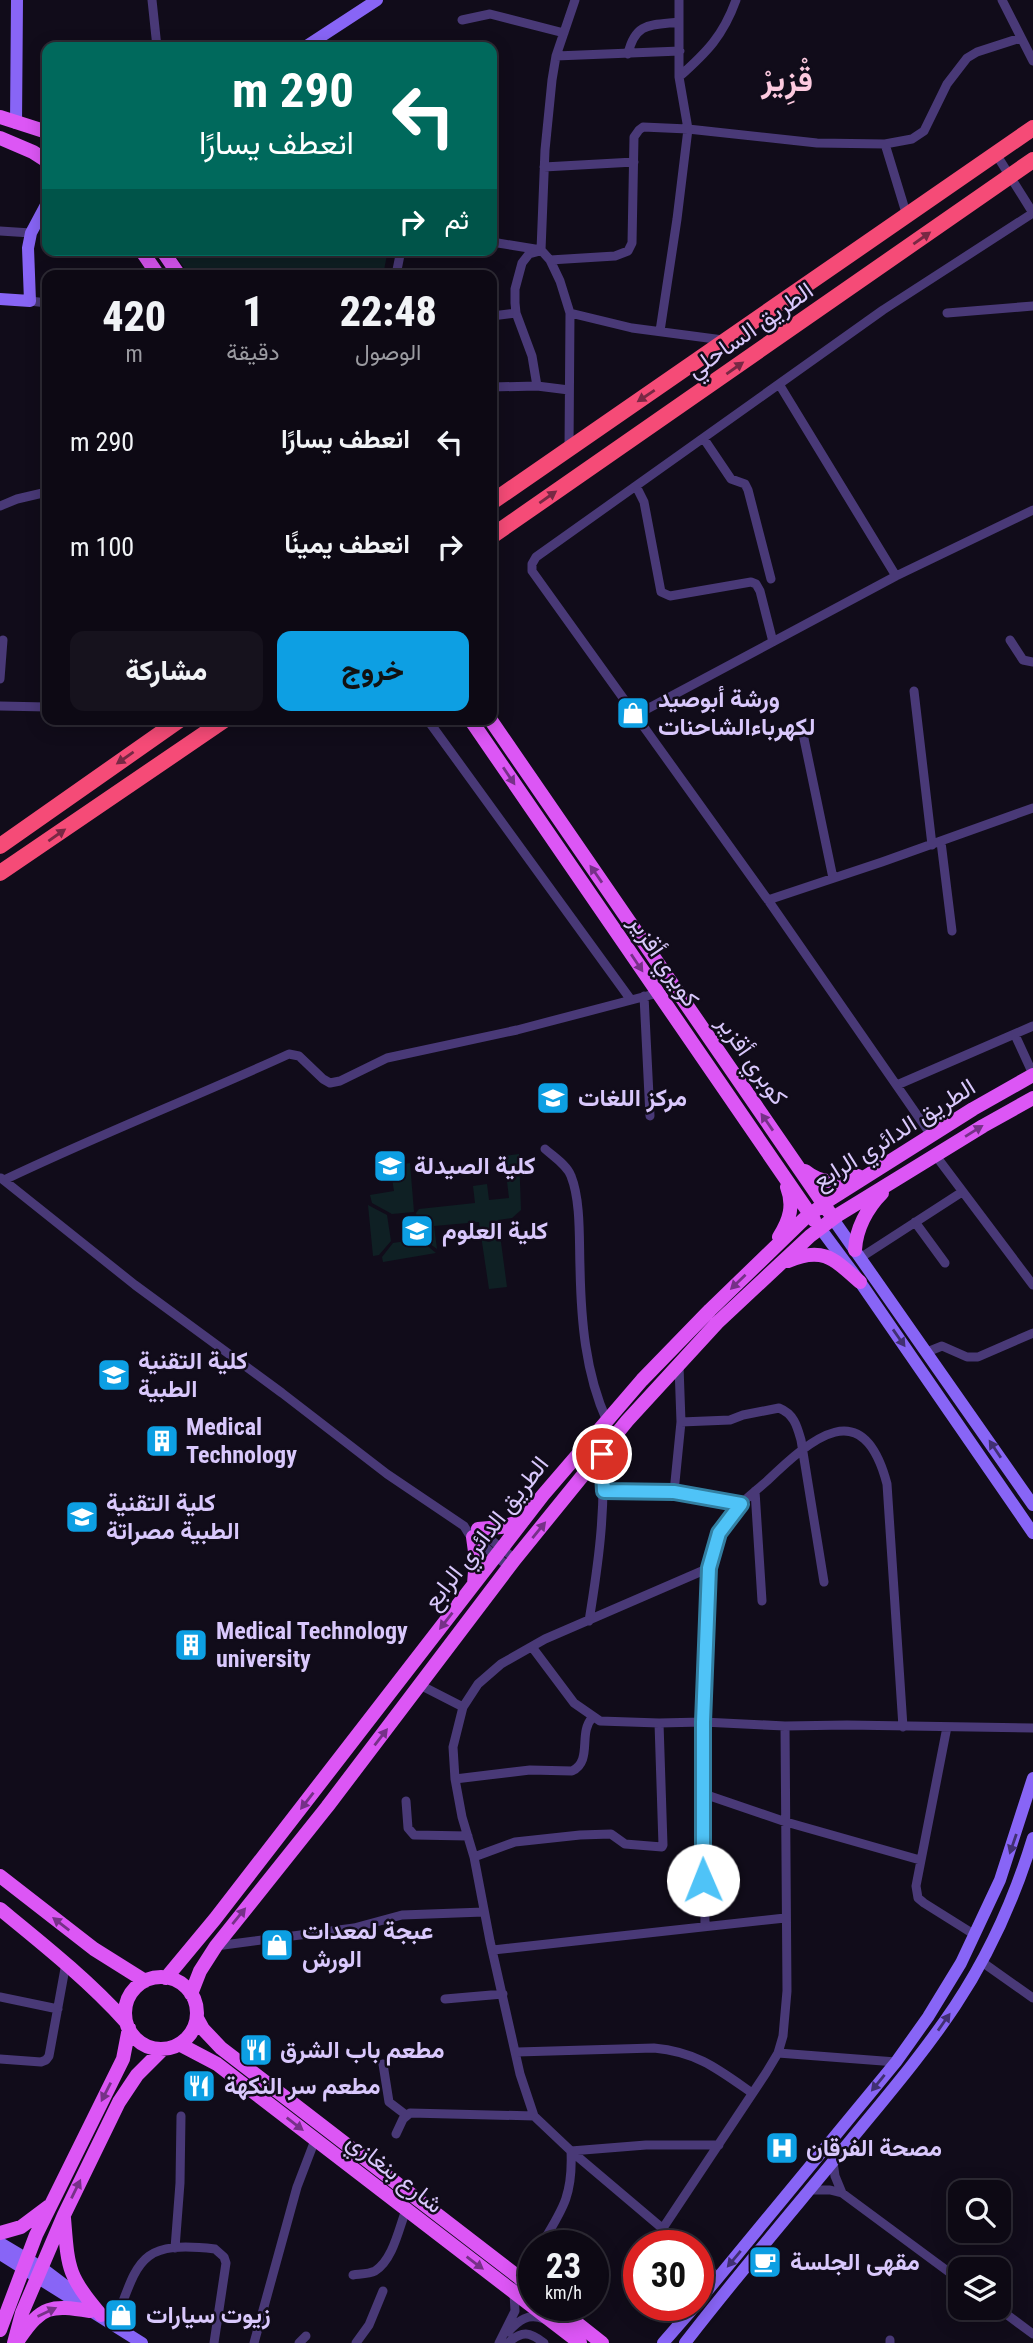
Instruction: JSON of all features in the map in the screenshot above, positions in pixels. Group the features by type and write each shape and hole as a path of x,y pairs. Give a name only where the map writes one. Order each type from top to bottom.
{"highway":[{"name":"الطريق الساحلي","path":"497,499 1033,128"},
{"name":"الطريق الساحلي","path":"497,533 1033,160"},
{"path":"0,846 172,725"},
{"path":"0,873 217,725"}],"main road":[{"path":"16,123 18,0"},
{"path":"312,42 377,0"},
{"path":"306,42 324,34"},
{"path":"0,117 42,131"},
{"path":"0,138 40,152"},
{"path":"0,299 30,301 28,248 32,233 42,218"},
{"name":"كويري أقزير","path":"474,725 651,995 820,1228"},
{"name":"كوبري أقزير","path":"494,725 834,1219"},
{"name":"الطريق الدائري الرابع","path":"166,1978 215,1919 523,1521 651,1370 771,1250 811,1214 879,1168 1033,1075"},
{"name":"الطريق الدائري الرابع","path":"191,1994 200,1971 216,1946 327,1807 512,1563 627,1421 717,1323 820,1228 896,1178 1033,1098"},
{"path":"791,1156 814,1178 824,1182 839,1182 879,1168"},
{"path":"771,1250 785,1227 791,1206 791,1196 778,1167"},
{"path":"857,1254 857,1235 864,1217 877,1197 896,1178"},
{"path":"834,1219 1033,1506"},
{"path":"820,1228 1033,1532"},
{"path":"772,1271 797,1257 818,1254 831,1258 860,1282"},
{"path":"474,1585 476,1559 472,1531 523,1521"},
{"path":"714,2284 896,2062 945,1991 1000,1880 1033,1778"},
{"path":"685,2343 932,2038 982,1962 1025,1865 1033,1838"},
{"path":"0,1876 94,1949 145,1982"},
{"path":"0,1909 103,1997 127,2025 139,2042 146,2046 163,2049 179,2044 193,2030 197,2018 196,2005 191,1994 177,1982 166,1978 145,1982 132,1992 128,2000 127,2025 123,2059 52,2202 2,2324"},
{"path":"985,1914 1002,1920"},
{"name":"شارع بنغازي","path":"197,2018 214,2043 518,2277"},
{"name":"شارع بنغازي","path":"179,2044 217,2064 580,2343"},
{"path":"15,2343 22,2314 64,2215 119,2102 137,2075 163,2049"},
{"path":"0,2233 21,2227 52,2202"},
{"path":"64,2215 65,2248 69,2268 78,2286 103,2317"},
{"path":"0,2243 25,2264 142,2343"},
{"path":"0,2254 25,2264"},
{"path":"0,2290 2,2324"},
{"path":"15,2343 33,2320 44,2311 62,2306 103,2317"},
{"path":"574,2321 602,2343"},
{"path":"663,2343 682,2321"}],"street":[{"path":"152,0 156,42"},
{"path":"541,250 544,167 556,56 575,0"},
{"path":"660,331 688,129 679,77 679,0"},
{"path":"679,77 717,41 729,22 736,0"},
{"path":"1002,0 1033,61"},
{"path":"462,20 490,14 564,33"},
{"path":"628,54 631,39 641,29 651,25 679,22"},
{"path":"550,260 614,256 628,251 632,243 635,137 639,130 647,127 688,129 817,143 885,144 912,139 924,131 947,85 967,58 1020,38"},
{"path":"556,56 680,51"},
{"path":"885,144 907,216"},
{"path":"932,1135 768,900 532,571 532,564 536,557 883,310 1033,213 996,154"},
{"path":"544,167 634,162"},
{"path":"0,231 32,233"},
{"path":"497,243 541,250 550,260 563,288 570,313 569,449"},
{"path":"537,386 532,356 516,313 515,289 522,263 528,254 541,250"},
{"path":"30,301 42,302"},
{"path":"947,313 1033,306"},
{"path":"497,315 516,313"},
{"path":"570,313 608,323 726,341"},
{"path":"779,384 896,576"},
{"path":"497,387 537,386 569,390"},
{"path":"704,439 731,479 745,484 748,490 771,579"},
{"path":"636,486 644,502 661,592 670,596 751,582 760,591 772,642"},
{"path":"0,506 42,493"},
{"path":"634,716 896,576 1033,510"},
{"path":"0,678 3,640"},
{"path":"1010,640 1023,660 1033,662"},
{"path":"914,691 952,931"},
{"path":"0,706 42,707"},
{"path":"432,725 631,1000"},
{"path":"802,729 833,878"},
{"path":"768,900 1033,808"},
{"path":"512,1563 472,1531 387,1474 135,1285 2,1179 88,1139 152,1115 289,1054 299,1056 330,1083 340,1081 387,1058 517,1030 651,995 650,1116"},
{"path":"897,1085 1033,1026"},
{"path":"1015,1035 1033,1075"},
{"path":"545,1149 570,1172 573,1180 584,1332 591,1376 607,1421"},
{"path":"936,1156 1033,1285"},
{"path":"857,1254 962,1192"},
{"path":"915,1222 945,1263"},
{"path":"928,1352 942,1346 967,1357 978,1357 1033,1333"},
{"path":"674,1492 681,1422 680,1366"},
{"path":"681,1422 730,1420 779,1408 787,1412 795,1422 803,1449 824,1582"},
{"path":"705,1925 703,1722 709,1568 719,1533 741,1504 803,1449 828,1433 841,1431 863,1437 881,1460 890,1506 902,1727"},
{"path":"589,1621 597,1573 604,1491 602,1454"},
{"path":"604,1491 674,1492 741,1504"},
{"path":"755,1491 762,1601"},
{"path":"709,1568 532,1647 489,1672 463,1707 453,1746 455,1779 484,1912 520,2074 534,2116 571,2151 663,2228 778,2053 783,2036 787,1991 785,1726"},
{"path":"532,1647 574,1703 600,1721 1033,1728"},
{"path":"420,1685 463,1707"},
{"path":"455,1779 508,1772 578,1769 582,1764 587,1724 593,1718"},
{"path":"474,1857 515,1842 580,1835 611,1834 625,1844 662,1847 659,1723"},
{"path":"947,1727 916,1886 918,1898 975,1935"},
{"path":"704,1794 786,1822 920,1860"},
{"path":"406,1801 408,1828 414,1835 468,1836"},
{"path":"216,1946 354,1928 402,1915 484,1912"},
{"path":"493,1950 785,1917"},
{"path":"982,1962 1033,1998"},
{"path":"0,2059 41,2062 47,2060 66,1963"},
{"path":"445,1999 503,1994"},
{"path":"0,1997 58,2010"},
{"path":"517,2052 654,2048 675,2050 701,2058 752,2093"},
{"path":"778,2053 896,2062"},
{"path":"383,2064 389,2102 406,2115"},
{"path":"396,2134 406,2115 410,2113 534,2116"},
{"path":"175,2248 181,2116"},
{"path":"254,2343 297,2187 315,2140"},
{"path":"571,2151 646,2145 719,2145"},
{"path":"549,2230 569,2192 572,2175 571,2151"},
{"path":"833,2162 842,2193"},
{"path":"810,2190 842,2193 948,2271"},
{"path":"353,2275 369,2273 381,2266 406,2210"},
{"path":"103,2317 137,2267 156,2250 215,2249 224,2257 226,2263 214,2343"},
{"path":"714,2274 719,2278"},
{"path":"502,2342 515,2311 514,2293 518,2285"},
{"path":"356,2343 369,2325 383,2291"},
{"path":"502,2342 524,2318 538,2317 553,2323"},
{"path":"1011,2318 1033,2334"},
{"path":"502,2342 526,2332 535,2335 544,2343"}],"shaded area":[{"path":"176,256 387,256 384,270 186,270"},
{"path":"519,1154 521,1210 512,1218 498,1220 507,1287 489,1289 479,1222 434,1226 437,1249 419,1236 416,1213 419,1209 475,1203 473,1186 487,1184 489,1200 509,1198 504,1156"},
{"path":"410,1163 414,1212 392,1214 372,1203 370,1195 394,1191 390,1166"},
{"path":"368,1205 387,1215 391,1241 379,1255 373,1256"},
{"path":"419,1239 436,1253 383,1262 382,1257 393,1243"}],"place":[{"name":"ورشة أبوصيد لكهرباءالشاحنات","path":"633,713"},
{"name":"مركز اللغات","path":"553,1098"},
{"name":"كلية الصيدلة","path":"390,1166"},
{"name":"كلية العلوم","path":"417,1231"},
{"name":"كلية التقنية الطبية","path":"114,1375"},
{"name":"Medical Technology","path":"162,1441"},
{"name":"كلية التقنية الطبية مصراتة","path":"82,1517"},
{"name":"Medical Technology university","path":"191,1645"},
{"name":"عبجة لمعدات الورش","path":"277,1945"},
{"name":"مطعم باب الشرق","path":"256,2050"},
{"name":"مطعم سر النكهة","path":"199,2086"},
{"name":"مصحة الفرقان","path":"782,2148"},
{"name":"مقهى الجلسة","path":"765,2262"},
{"name":"زيوت سيارات","path":"121,2315"}],"district":[{"name":"قْزِيرْ","path":"787,80"}],"route":[{"path":"602,1454 604,1491 674,1492 741,1504 719,1533 709,1568 703,1722 703,1880"}]}
